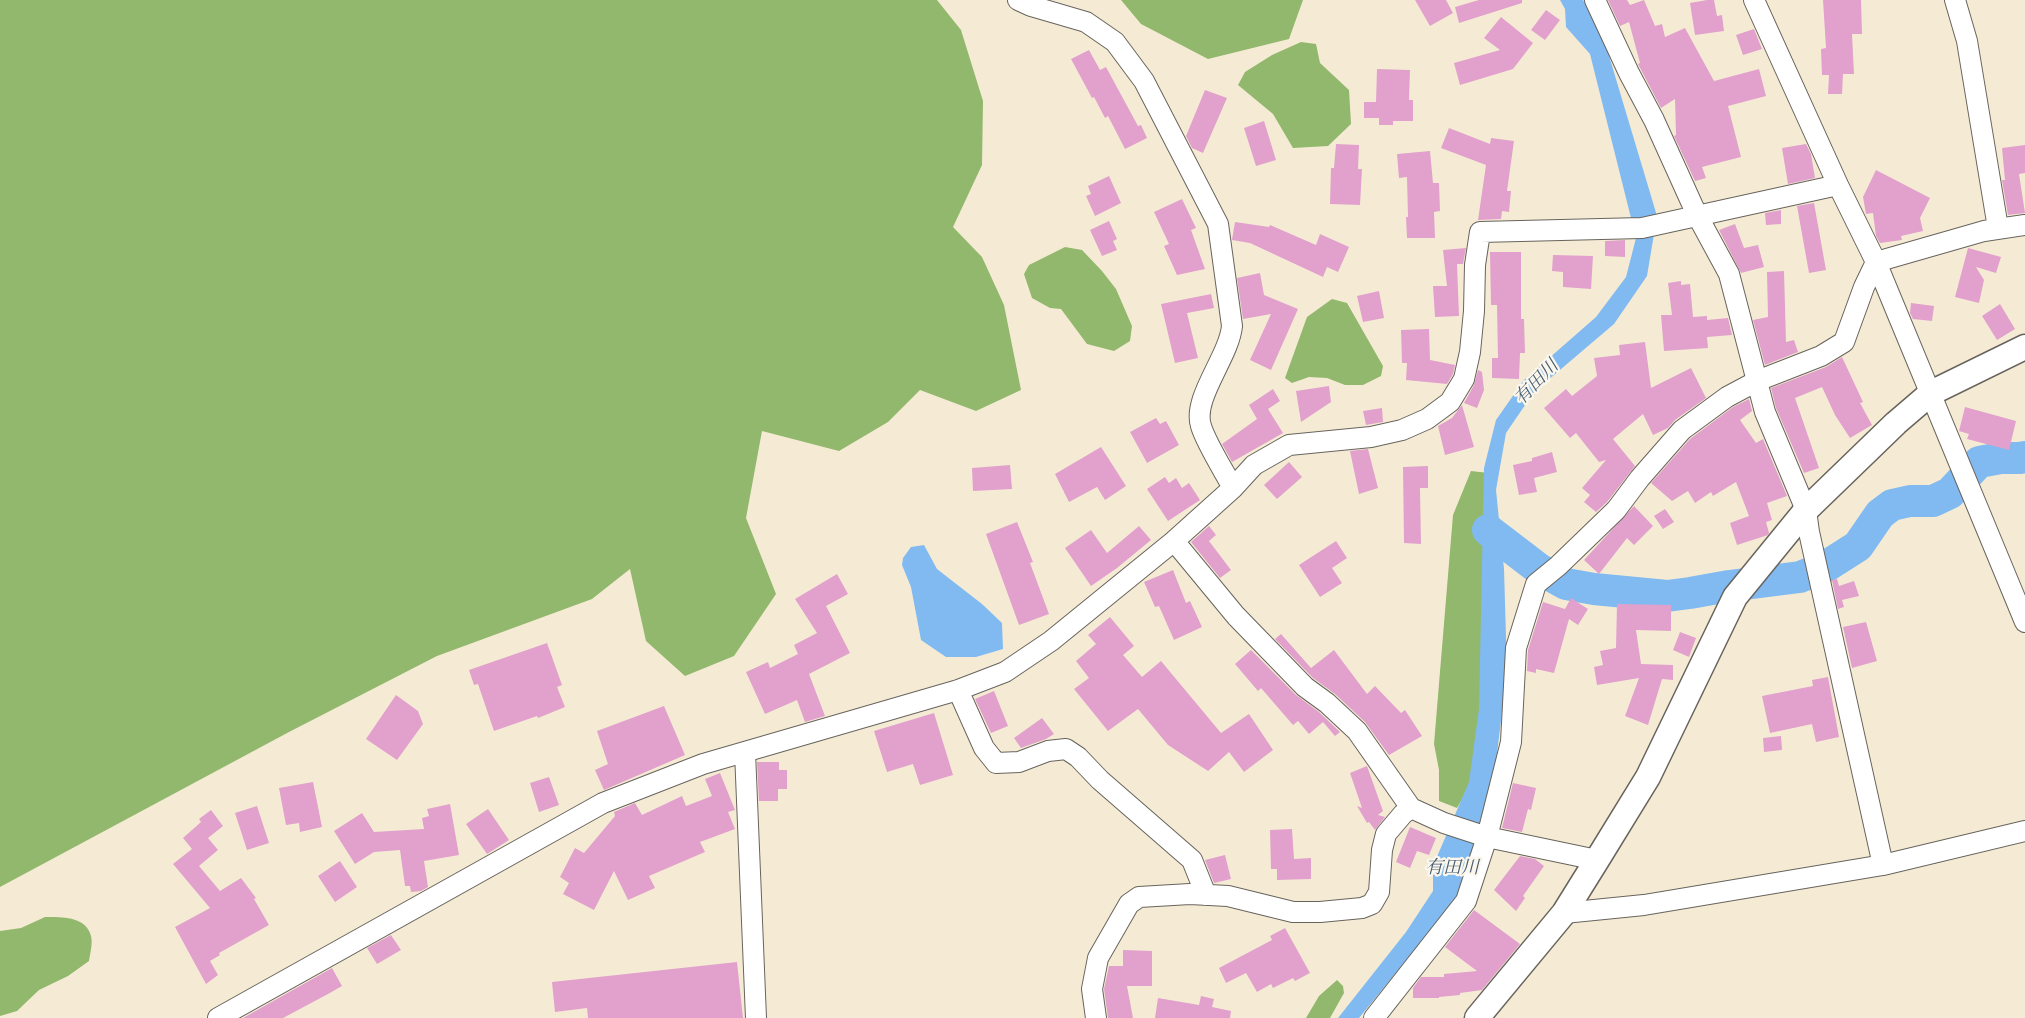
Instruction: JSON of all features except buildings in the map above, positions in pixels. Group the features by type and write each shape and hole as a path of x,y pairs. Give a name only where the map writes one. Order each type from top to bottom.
{"street":[{"path":"1018,0 1086,22 1115,42 1144,81 1218,224 1232,326 1227,349 1203,396 1200,424 1233,488"},
{"path":"1595,0 1654,120 1697,215 1730,274 1765,412 1806,510 1818,574 1883,866"},
{"path":"1755,0 1838,185 1876,262 2025,622"},
{"path":"1955,0 1967,41 1998,228"},
{"path":"218,1018 603,803 703,764 958,690 1005,672 1026,660 1174,541 1233,488 1254,465 1289,445 1371,436 1401,430 1427,418 1450,402 1464,379 1470,352 1475,265 1480,232 1642,228 1838,185"},
{"path":"1876,262 1998,228 2025,225"},
{"path":"1374,1018 1466,901 1487,837 1511,742 1516,648 1536,584 1616,510 1640,478 1682,430 1727,397 1757,381 1821,356 1844,342 1876,262"},
{"path":"1477,1018 1564,914 1647,777 1735,597 1765,560 1806,510 1896,423 1931,393 2025,346"},
{"path":"1174,541 1236,616 1305,687 1327,703 1357,731 1411,808 1444,823 1487,837 1597,860"},
{"path":"958,690 984,748 996,763 1019,762 1048,751 1066,749 1078,757 1100,780 1192,860 1206,895"},
{"path":"746,752 756,1018"},
{"path":"1096,1018 1092,989 1098,957 1129,904 1139,897 1228,896 1270,904 1293,912 1362,908 1372,904 1379,892 1382,850 1386,834 1411,808"},
{"path":"1564,914 1644,906 1883,866 2025,831"}],"green space":[{"path":"0,0 937,0 961,30 983,101 982,165 953,227 982,257 1004,305 1021,390 976,411 920,390 888,422 839,451 762,431 746,518 776,594 734,656 685,676 646,641 630,569 592,599 437,656 289,732 0,887"},
{"path":"1121,0 1303,0 1289,39 1208,59 1141,24"},
{"path":"1301,42 1316,44 1320,63 1349,90 1351,124 1328,146 1293,148 1273,114 1238,85 1245,72 1272,55"},
{"path":"1065,247 1082,250 1116,289 1132,326 1130,341 1114,351 1087,344 1061,309 1050,308 1032,298 1024,274 1029,265"},
{"path":"1332,299 1347,303 1383,366 1381,376 1363,385 1345,385 1327,378 1309,377 1292,383 1285,378 1307,317"},
{"path":"1471,471 1489,473 1488,681 1474,779 1457,808 1439,801 1439,770 1434,744 1453,515"},
{"path":"45,917 72,919 88,929 92,939 89,961 68,976 39,990 17,1011 0,1016 0,931 21,928"},
{"path":"1337,980 1343,986 1344,993 1330,1018 1306,1018 1319,996"}],"water":[{"name":"有田川","path":"1560,0 1583,0 1598,19 1657,216 1647,276 1614,324 1534,392 1506,433 1496,490 1504,569 1507,671 1491,803 1466,887 1359,1018 1338,1018 1406,932 1433,891 1433,866 1469,782 1479,709 1484,468 1496,420 1524,380 1596,317 1626,277 1636,238 1590,54 1566,27 1565,9"},
{"path":"924,545 937,569 982,604 1002,623 1003,649 976,657 946,657 921,640 911,587 902,565 903,558 911,547"}],"waterway":[{"path":"1488,530 1539,569 1566,584 1667,596 1690,593 1800,577 1825,567 1858,546 1880,514 1892,505 1910,501 1933,501 1950,493 1979,462 2025,457"}]}
